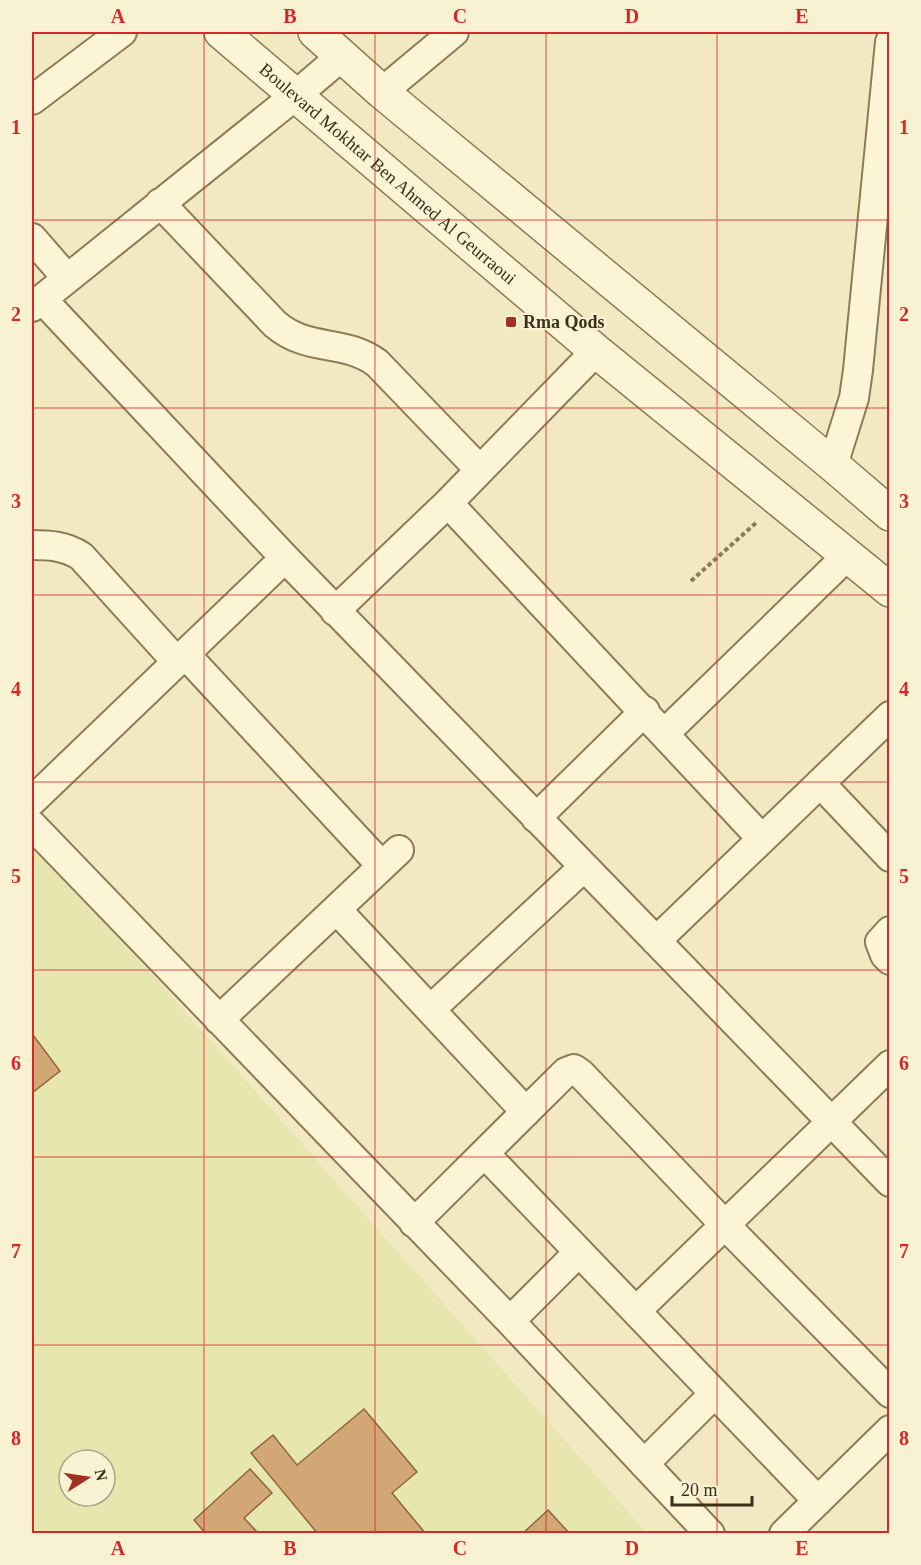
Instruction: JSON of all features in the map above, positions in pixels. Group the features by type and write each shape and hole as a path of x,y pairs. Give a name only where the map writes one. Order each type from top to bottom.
{"street":[{"path":"32,100 122,32"},
{"name":"Boulevard Mokhtar Ben Ahmed Al Geurraoui","path":"221,32 596,351 890,590"},
{"path":"315,32 382,92 890,514"},
{"path":"382,92 454,32"},
{"path":"833,465 854,398 858,370 890,42"},
{"path":"342,56 66,277 37,303 890,1182"},
{"path":"160,203 288,335 308,343 352,350 366,355 377,363 480,470"},
{"path":"32,238 66,277"},
{"path":"335,610 448,503 596,351"},
{"path":"448,503 645,711 762,839"},
{"path":"32,545 49,545 69,549 81,556 181,658 391,858 219,1020"},
{"path":"665,733 848,555"},
{"path":"32,801 285,558"},
{"path":"536,818 645,711"},
{"path":"656,941 890,716"},
{"path":"820,783 890,857"},
{"path":"32,825 510,1321 710,1533"},
{"path":"431,1009 584,867"},
{"path":"337,910 526,1112"},
{"path":"890,931 880,942 885,955 890,960"},
{"path":"636,1311 890,1065"},
{"path":"414,1223 566,1072 574,1070 581,1074 890,1393"},
{"path":"485,1154 818,1501"},
{"path":"510,1321 579,1252"},
{"path":"644,1464 714,1394"},
{"path":"784,1533 890,1430"}],"path":[{"path":"691,581 780,502"}],"shaded area":[{"path":"32,839 647,1533 32,1533"}],"building":[{"path":"32,1036 60,1071 32,1093"},
{"path":"364,1409 417,1472 392,1493 426,1534 318,1534 251,1453 273,1435 297,1465"},
{"path":"250,1469 272,1493 244,1518 259,1534 206,1534 194,1520"},
{"path":"548,1510 570,1534 522,1534"}],"place":[{"name":"Rma Qods","path":"511,322"}]}
